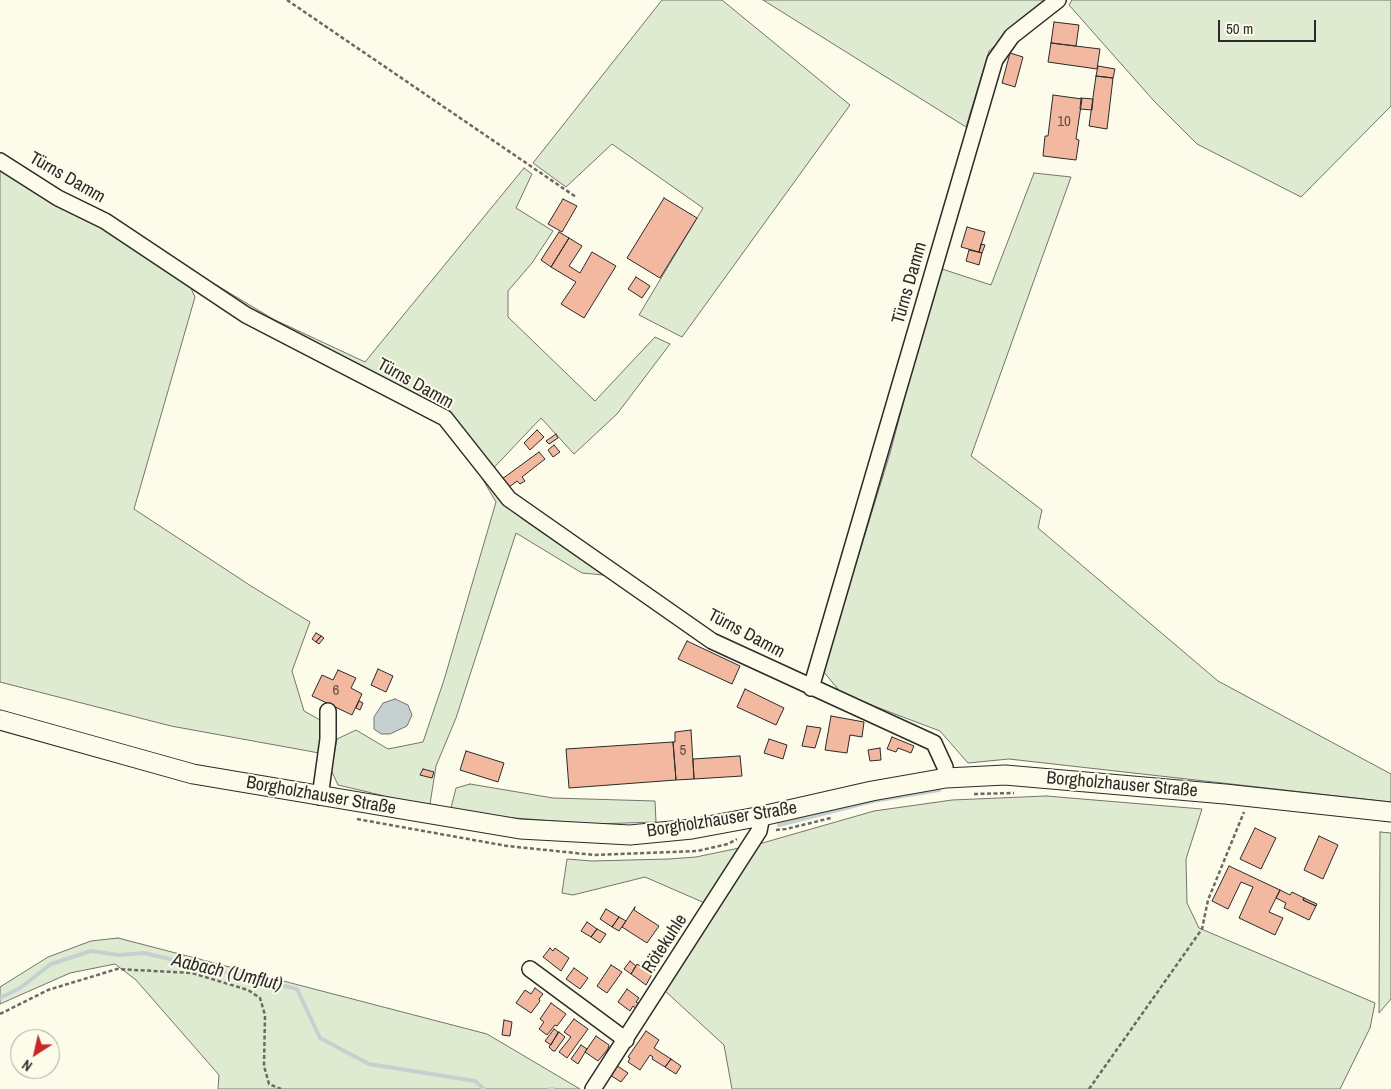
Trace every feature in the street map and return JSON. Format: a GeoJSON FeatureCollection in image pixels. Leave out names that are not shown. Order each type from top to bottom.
{"type":"FeatureCollection","features":[{"type":"Feature","properties":{"kind":"main road","name":"Borgholzhauser Straße"},"geometry":{"type":"LineString","coordinates":[[0,720],[193,774],[520,829],[630,835],[692,828],[761,824],[872,791],[946,778],[1005,775],[1225,794],[1391,812]]}},
{"type":"Feature","properties":{"kind":"street","name":"Türns Damm"},"geometry":{"type":"LineString","coordinates":[[811,688],[995,60],[1012,36],[1058,0]]}},
{"type":"Feature","properties":{"kind":"street","name":"Türns Damm"},"geometry":{"type":"LineString","coordinates":[[0,161],[58,198],[104,221],[246,315],[445,418],[509,499],[712,642],[934,743],[945,767],[946,778]]}},
{"type":"Feature","properties":{"kind":"street"},"geometry":{"type":"LineString","coordinates":[[320,796],[328,739],[328,711]]}},
{"type":"Feature","properties":{"kind":"street","name":"Rötekuhle"},"geometry":{"type":"LineString","coordinates":[[593,1089],[626,1040],[761,824]]}},
{"type":"Feature","properties":{"kind":"street"},"geometry":{"type":"LineString","coordinates":[[530,970],[626,1040]]}},
{"type":"Feature","properties":{"kind":"path"},"geometry":{"type":"LineString","coordinates":[[288,0],[576,197]]}},
{"type":"Feature","properties":{"kind":"path"},"geometry":{"type":"LineString","coordinates":[[968,794],[1016,793]]}},
{"type":"Feature","properties":{"kind":"path"},"geometry":{"type":"LineString","coordinates":[[1089,1089],[1202,929],[1208,900],[1244,808]]}},
{"type":"Feature","properties":{"kind":"path"},"geometry":{"type":"LineString","coordinates":[[761,824],[786,829],[833,817]]}},
{"type":"Feature","properties":{"kind":"path"},"geometry":{"type":"LineString","coordinates":[[351,818],[508,846],[595,855],[697,851],[728,844],[737,839]]}},
{"type":"Feature","properties":{"kind":"path"},"geometry":{"type":"LineString","coordinates":[[0,1014],[48,990],[117,969],[192,973],[248,990],[260,998],[265,1015],[264,1066],[270,1084],[281,1089]]}},
{"type":"Feature","properties":{"kind":"green space"},"geometry":{"type":"Polygon","coordinates":[[[662,0],[722,0],[850,105],[682,337],[639,315],[703,208],[612,144],[566,187],[533,163],[662,0]]]}},
{"type":"Feature","properties":{"kind":"green space"},"geometry":{"type":"Polygon","coordinates":[[[763,0],[1048,0],[989,51],[966,127],[763,0]]]}},
{"type":"Feature","properties":{"kind":"green space"},"geometry":{"type":"Polygon","coordinates":[[[1072,0],[1391,0],[1391,106],[1301,197],[1197,144],[1154,101],[1069,5],[1072,0]]]}},
{"type":"Feature","properties":{"kind":"green space"},"geometry":{"type":"Polygon","coordinates":[[[0,167],[105,230],[190,286],[195,297],[134,509],[251,586],[310,622],[292,671],[304,711],[322,721],[319,753],[171,726],[0,682],[0,167]]]}},
{"type":"Feature","properties":{"kind":"green space"},"geometry":{"type":"Polygon","coordinates":[[[524,168],[532,174],[516,208],[553,231],[532,263],[508,291],[508,317],[595,401],[655,337],[670,344],[617,414],[574,454],[541,418],[486,476],[506,504],[521,518],[603,575],[582,573],[516,533],[456,718],[436,766],[430,804],[406,801],[338,785],[331,770],[337,739],[356,730],[388,749],[423,742],[444,680],[496,502],[472,461],[442,422],[205,296],[213,283],[273,319],[365,362],[524,168]]]}},
{"type":"Feature","properties":{"kind":"green space"},"geometry":{"type":"Polygon","coordinates":[[[1034,173],[1071,177],[971,456],[1042,510],[1038,528],[1218,681],[1391,774],[1391,802],[1009,759],[968,763],[940,731],[842,694],[823,671],[890,453],[939,268],[991,285],[1034,173]]]}},
{"type":"Feature","properties":{"kind":"green space"},"geometry":{"type":"Polygon","coordinates":[[[470,784],[553,798],[655,801],[656,822],[595,824],[461,814],[451,808],[456,788],[470,784]]]}},
{"type":"Feature","properties":{"kind":"green space"},"geometry":{"type":"Polygon","coordinates":[[[1046,796],[1202,809],[1186,859],[1187,903],[1199,928],[1375,1003],[1370,1028],[1340,1089],[732,1089],[724,1045],[664,990],[759,844],[874,811],[952,800],[1046,796]]]}},
{"type":"Feature","properties":{"kind":"green space"},"geometry":{"type":"Polygon","coordinates":[[[1380,832],[1391,833],[1391,999],[1379,1013],[1380,832]]]}},
{"type":"Feature","properties":{"kind":"green space"},"geometry":{"type":"Polygon","coordinates":[[[744,847],[707,904],[645,877],[573,895],[562,893],[567,859],[592,861],[669,859],[696,857],[744,847]]]}},
{"type":"Feature","properties":{"kind":"green space"},"geometry":{"type":"Polygon","coordinates":[[[118,938],[487,1034],[580,1089],[218,1089],[219,1075],[136,980],[115,964],[70,973],[0,1004],[0,987],[48,957],[91,941],[118,938]]]}},
{"type":"Feature","properties":{"kind":"shaded area"},"geometry":{"type":"Polygon","coordinates":[[[395,699],[408,705],[412,715],[407,726],[390,734],[381,734],[374,729],[374,717],[383,703],[395,699]]]}},
{"type":"Feature","properties":{"kind":"building"},"geometry":{"type":"Polygon","coordinates":[[[1054,22],[1079,25],[1076,46],[1051,43],[1054,22]]]}},
{"type":"Feature","properties":{"kind":"building"},"geometry":{"type":"Polygon","coordinates":[[[1051,43],[1100,49],[1097,69],[1048,62],[1051,43]]]}},
{"type":"Feature","properties":{"kind":"building"},"geometry":{"type":"Polygon","coordinates":[[[1010,53],[1023,57],[1015,87],[1002,83],[1010,53]]]}},
{"type":"Feature","properties":{"kind":"building"},"geometry":{"type":"Polygon","coordinates":[[[1098,66],[1115,69],[1113,78],[1096,76],[1098,66]]]}},
{"type":"Feature","properties":{"kind":"building"},"geometry":{"type":"Polygon","coordinates":[[[1096,76],[1113,78],[1107,129],[1089,126],[1096,76]]]}},
{"type":"Feature","properties":{"kind":"building"},"geometry":{"type":"Polygon","coordinates":[[[1053,95],[1082,99],[1076,139],[1079,140],[1076,160],[1043,156],[1045,136],[1048,136],[1053,95]]]}},
{"type":"Feature","properties":{"kind":"building"},"geometry":{"type":"Polygon","coordinates":[[[1081,98],[1093,99],[1092,110],[1080,109],[1081,98]]]}},
{"type":"Feature","properties":{"kind":"building"},"geometry":{"type":"Polygon","coordinates":[[[664,198],[697,218],[660,278],[627,258],[664,198]]]}},
{"type":"Feature","properties":{"kind":"building"},"geometry":{"type":"Polygon","coordinates":[[[563,199],[577,206],[562,232],[548,224],[563,199]]]}},
{"type":"Feature","properties":{"kind":"building"},"geometry":{"type":"Polygon","coordinates":[[[967,227],[985,232],[979,252],[961,247],[967,227]]]}},
{"type":"Feature","properties":{"kind":"building"},"geometry":{"type":"Polygon","coordinates":[[[559,232],[569,238],[551,267],[541,260],[559,232]]]}},
{"type":"Feature","properties":{"kind":"building"},"geometry":{"type":"Polygon","coordinates":[[[569,238],[582,246],[569,266],[580,273],[592,252],[616,266],[584,318],[561,304],[576,282],[551,267],[569,238]]]}},
{"type":"Feature","properties":{"kind":"building"},"geometry":{"type":"Polygon","coordinates":[[[981,244],[985,245],[982,253],[979,252],[981,244]]]}},
{"type":"Feature","properties":{"kind":"building"},"geometry":{"type":"Polygon","coordinates":[[[969,250],[982,253],[979,265],[966,261],[969,250]]]}},
{"type":"Feature","properties":{"kind":"building"},"geometry":{"type":"Polygon","coordinates":[[[636,277],[650,286],[642,298],[628,289],[636,277]]]}},
{"type":"Feature","properties":{"kind":"building"},"geometry":{"type":"Polygon","coordinates":[[[537,430],[544,437],[530,450],[524,443],[537,430]]]}},
{"type":"Feature","properties":{"kind":"building"},"geometry":{"type":"Polygon","coordinates":[[[556,434],[558,438],[549,444],[546,441],[556,434]]]}},
{"type":"Feature","properties":{"kind":"building"},"geometry":{"type":"Polygon","coordinates":[[[554,445],[560,452],[553,457],[548,450],[554,445]]]}},
{"type":"Feature","properties":{"kind":"building"},"geometry":{"type":"Polygon","coordinates":[[[539,452],[545,459],[522,477],[525,481],[520,484],[517,481],[508,488],[502,479],[539,452]]]}},
{"type":"Feature","properties":{"kind":"building"},"geometry":{"type":"Polygon","coordinates":[[[316,633],[321,636],[316,642],[312,639],[316,633]]]}},
{"type":"Feature","properties":{"kind":"building"},"geometry":{"type":"Polygon","coordinates":[[[321,636],[324,638],[319,644],[316,642],[321,636]]]}},
{"type":"Feature","properties":{"kind":"building"},"geometry":{"type":"Polygon","coordinates":[[[687,641],[740,666],[732,684],[678,659],[687,641]]]}},
{"type":"Feature","properties":{"kind":"building"},"geometry":{"type":"Polygon","coordinates":[[[378,669],[393,676],[386,692],[371,685],[378,669]]]}},
{"type":"Feature","properties":{"kind":"building"},"geometry":{"type":"Polygon","coordinates":[[[338,670],[356,678],[351,688],[362,694],[352,715],[312,696],[322,675],[333,680],[338,670]]]}},
{"type":"Feature","properties":{"kind":"building"},"geometry":{"type":"Polygon","coordinates":[[[745,689],[784,708],[776,725],[737,707],[745,689]]]}},
{"type":"Feature","properties":{"kind":"building"},"geometry":{"type":"Polygon","coordinates":[[[359,701],[363,703],[360,710],[356,708],[359,701]]]}},
{"type":"Feature","properties":{"kind":"building"},"geometry":{"type":"Polygon","coordinates":[[[831,716],[864,722],[862,737],[850,735],[847,753],[825,750],[831,716]]]}},
{"type":"Feature","properties":{"kind":"building"},"geometry":{"type":"Polygon","coordinates":[[[807,726],[821,728],[815,748],[802,746],[807,726]]]}},
{"type":"Feature","properties":{"kind":"building"},"geometry":{"type":"Polygon","coordinates":[[[691,730],[694,779],[676,780],[673,742],[675,742],[675,732],[691,730]]]}},
{"type":"Feature","properties":{"kind":"building"},"geometry":{"type":"Polygon","coordinates":[[[892,737],[914,746],[911,753],[898,748],[896,752],[887,749],[892,737]]]}},
{"type":"Feature","properties":{"kind":"building"},"geometry":{"type":"Polygon","coordinates":[[[769,739],[787,745],[783,759],[764,753],[769,739]]]}},
{"type":"Feature","properties":{"kind":"building"},"geometry":{"type":"Polygon","coordinates":[[[673,742],[676,780],[569,788],[566,749],[673,742]]]}},
{"type":"Feature","properties":{"kind":"building"},"geometry":{"type":"Polygon","coordinates":[[[880,748],[881,760],[870,761],[868,750],[880,748]]]}},
{"type":"Feature","properties":{"kind":"building"},"geometry":{"type":"Polygon","coordinates":[[[466,751],[504,763],[498,782],[460,770],[466,751]]]}},
{"type":"Feature","properties":{"kind":"building"},"geometry":{"type":"Polygon","coordinates":[[[740,756],[742,776],[694,779],[693,759],[740,756]]]}},
{"type":"Feature","properties":{"kind":"building"},"geometry":{"type":"Polygon","coordinates":[[[423,769],[434,772],[432,778],[420,775],[423,769]]]}},
{"type":"Feature","properties":{"kind":"building"},"geometry":{"type":"Polygon","coordinates":[[[1255,828],[1276,838],[1261,869],[1240,859],[1255,828]]]}},
{"type":"Feature","properties":{"kind":"building"},"geometry":{"type":"Polygon","coordinates":[[[1319,836],[1338,845],[1323,879],[1304,870],[1319,836]]]}},
{"type":"Feature","properties":{"kind":"building"},"geometry":{"type":"Polygon","coordinates":[[[1229,866],[1280,890],[1269,912],[1283,918],[1275,935],[1239,918],[1253,887],[1241,882],[1228,909],[1212,901],[1229,866]]]}},
{"type":"Feature","properties":{"kind":"building"},"geometry":{"type":"Polygon","coordinates":[[[1280,890],[1290,895],[1292,892],[1316,906],[1309,920],[1284,908],[1286,903],[1276,898],[1280,890]]]}},
{"type":"Feature","properties":{"kind":"building"},"geometry":{"type":"Polygon","coordinates":[[[1304,898],[1317,904],[1316,906],[1303,900],[1304,898]]]}},
{"type":"Feature","properties":{"kind":"building"},"geometry":{"type":"Polygon","coordinates":[[[635,907],[634,910],[659,926],[647,943],[622,927],[635,907]]]}},
{"type":"Feature","properties":{"kind":"building"},"geometry":{"type":"Polygon","coordinates":[[[606,909],[619,917],[612,927],[600,919],[606,909]]]}},
{"type":"Feature","properties":{"kind":"building"},"geometry":{"type":"Polygon","coordinates":[[[619,917],[626,921],[619,931],[612,927],[619,917]]]}},
{"type":"Feature","properties":{"kind":"building"},"geometry":{"type":"Polygon","coordinates":[[[587,922],[597,929],[591,937],[581,931],[587,922]]]}},
{"type":"Feature","properties":{"kind":"building"},"geometry":{"type":"Polygon","coordinates":[[[597,929],[606,934],[600,943],[591,937],[597,929]]]}},
{"type":"Feature","properties":{"kind":"building"},"geometry":{"type":"Polygon","coordinates":[[[550,948],[553,951],[555,948],[569,958],[561,971],[543,957],[550,948]]]}},
{"type":"Feature","properties":{"kind":"building"},"geometry":{"type":"Polygon","coordinates":[[[630,961],[636,966],[631,974],[624,969],[630,961]]]}},
{"type":"Feature","properties":{"kind":"building"},"geometry":{"type":"Polygon","coordinates":[[[647,963],[655,969],[646,985],[631,974],[637,964],[643,968],[647,963]]]}},
{"type":"Feature","properties":{"kind":"building"},"geometry":{"type":"Polygon","coordinates":[[[611,965],[622,972],[607,993],[597,986],[611,965]]]}},
{"type":"Feature","properties":{"kind":"building"},"geometry":{"type":"Polygon","coordinates":[[[574,968],[588,978],[580,989],[566,979],[574,968]]]}},
{"type":"Feature","properties":{"kind":"building"},"geometry":{"type":"Polygon","coordinates":[[[535,988],[543,994],[531,1013],[516,1003],[525,990],[531,994],[535,988]]]}},
{"type":"Feature","properties":{"kind":"building"},"geometry":{"type":"Polygon","coordinates":[[[627,989],[639,998],[636,1002],[640,1004],[637,1009],[633,1006],[630,1011],[618,1002],[627,989]]]}},
{"type":"Feature","properties":{"kind":"building"},"geometry":{"type":"Polygon","coordinates":[[[551,1003],[566,1014],[547,1035],[539,1029],[544,1022],[540,1019],[551,1003]]]}},
{"type":"Feature","properties":{"kind":"building"},"geometry":{"type":"Polygon","coordinates":[[[574,1019],[588,1029],[567,1058],[559,1052],[571,1037],[564,1032],[574,1019]]]}},
{"type":"Feature","properties":{"kind":"building"},"geometry":{"type":"Polygon","coordinates":[[[504,1020],[512,1022],[510,1036],[502,1035],[504,1020]]]}},
{"type":"Feature","properties":{"kind":"building"},"geometry":{"type":"Polygon","coordinates":[[[554,1029],[558,1032],[551,1045],[545,1041],[554,1029]]]}},
{"type":"Feature","properties":{"kind":"building"},"geometry":{"type":"Polygon","coordinates":[[[646,1031],[659,1040],[654,1048],[671,1059],[665,1067],[652,1059],[653,1057],[650,1055],[640,1070],[628,1062],[630,1058],[628,1057],[646,1031]]]}},
{"type":"Feature","properties":{"kind":"building"},"geometry":{"type":"Polygon","coordinates":[[[559,1032],[565,1037],[555,1051],[553,1051],[549,1047],[559,1032]]]}},
{"type":"Feature","properties":{"kind":"building"},"geometry":{"type":"Polygon","coordinates":[[[596,1036],[609,1045],[598,1061],[585,1052],[596,1036]]]}},
{"type":"Feature","properties":{"kind":"building"},"geometry":{"type":"Polygon","coordinates":[[[581,1045],[587,1049],[578,1064],[571,1059],[581,1045]]]}},
{"type":"Feature","properties":{"kind":"building"},"geometry":{"type":"Polygon","coordinates":[[[671,1059],[681,1066],[676,1074],[665,1067],[671,1059]]]}},
{"type":"Feature","properties":{"kind":"building"},"geometry":{"type":"Polygon","coordinates":[[[616,1065],[628,1073],[621,1082],[610,1075],[616,1065]]]}},
{"type":"Feature","properties":{"kind":"waterway"},"geometry":{"type":"LineString","coordinates":[[779,825],[873,801],[939,790]]}},
{"type":"Feature","properties":{"kind":"waterway","name":"Aabach (Umflut)"},"geometry":{"type":"LineString","coordinates":[[0,998],[20,988],[51,964],[91,951],[119,955],[144,953],[297,989],[320,1038],[369,1064],[475,1081],[484,1089]]}}]}
